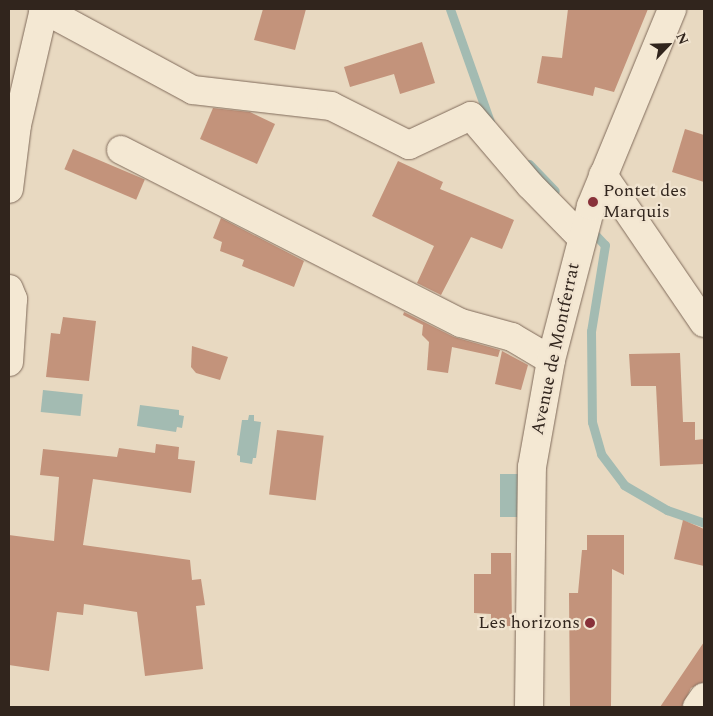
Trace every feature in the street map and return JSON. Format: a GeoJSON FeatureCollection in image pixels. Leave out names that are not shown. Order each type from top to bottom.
{"type":"FeatureCollection","features":[{"type":"Feature","properties":{"kind":"street"},"geometry":{"type":"LineString","coordinates":[[9,189],[17,125],[43,9],[193,90],[331,106],[409,145],[472,116],[530,185],[582,236]]}},
{"type":"Feature","properties":{"kind":"street","name":"Avenue de Montferrat"},"geometry":{"type":"LineString","coordinates":[[528,707],[532,467],[551,360],[591,206],[672,9]]}},
{"type":"Feature","properties":{"kind":"street"},"geometry":{"type":"LineString","coordinates":[[120,150],[461,323],[512,337],[551,360]]}},
{"type":"Feature","properties":{"kind":"street"},"geometry":{"type":"LineString","coordinates":[[603,175],[704,324]]}},
{"type":"Feature","properties":{"kind":"street"},"geometry":{"type":"LineString","coordinates":[[9,289],[13,299],[9,362]]}},
{"type":"Feature","properties":{"kind":"street"},"geometry":{"type":"LineString","coordinates":[[697,707],[704,697]]}},
{"type":"Feature","properties":{"kind":"shaded area"},"geometry":{"type":"Polygon","coordinates":[[[43,390],[83,394],[80,416],[41,412],[43,390]]]}},
{"type":"Feature","properties":{"kind":"shaded area"},"geometry":{"type":"Polygon","coordinates":[[[140,405],[179,410],[179,415],[184,416],[182,428],[177,427],[176,432],[137,426],[140,405]]]}},
{"type":"Feature","properties":{"kind":"shaded area"},"geometry":{"type":"Polygon","coordinates":[[[249,415],[254,415],[254,421],[261,422],[256,458],[253,458],[252,464],[240,462],[240,456],[237,455],[242,420],[248,420],[249,415]]]}},
{"type":"Feature","properties":{"kind":"shaded area"},"geometry":{"type":"Polygon","coordinates":[[[500,474],[520,474],[520,517],[500,517],[500,474]]]}},
{"type":"Feature","properties":{"kind":"building"},"geometry":{"type":"Polygon","coordinates":[[[263,9],[306,9],[295,50],[254,40],[263,9]]]}},
{"type":"Feature","properties":{"kind":"building"},"geometry":{"type":"Polygon","coordinates":[[[568,9],[648,9],[614,92],[595,87],[593,96],[537,83],[542,56],[562,58],[568,9]]]}},
{"type":"Feature","properties":{"kind":"building"},"geometry":{"type":"Polygon","coordinates":[[[422,42],[435,83],[400,94],[394,74],[350,87],[344,67],[422,42]]]}},
{"type":"Feature","properties":{"kind":"building"},"geometry":{"type":"Polygon","coordinates":[[[213,108],[250,112],[275,124],[257,164],[200,139],[213,108]]]}},
{"type":"Feature","properties":{"kind":"building"},"geometry":{"type":"Polygon","coordinates":[[[685,129],[704,135],[704,182],[672,172],[685,129]]]}},
{"type":"Feature","properties":{"kind":"building"},"geometry":{"type":"Polygon","coordinates":[[[73,149],[145,179],[136,200],[64,169],[73,149]]]}},
{"type":"Feature","properties":{"kind":"building"},"geometry":{"type":"Polygon","coordinates":[[[398,161],[443,182],[440,189],[514,220],[502,249],[471,237],[441,295],[417,283],[434,246],[372,216],[398,161]]]}},
{"type":"Feature","properties":{"kind":"building"},"geometry":{"type":"Polygon","coordinates":[[[221,218],[304,261],[294,287],[242,266],[244,260],[220,251],[222,242],[213,238],[221,218]]]}},
{"type":"Feature","properties":{"kind":"building"},"geometry":{"type":"Polygon","coordinates":[[[404,312],[454,337],[500,350],[498,357],[452,347],[448,373],[427,370],[429,342],[422,335],[423,325],[403,315],[404,312]]]}},
{"type":"Feature","properties":{"kind":"building"},"geometry":{"type":"Polygon","coordinates":[[[63,317],[96,321],[89,381],[46,377],[51,333],[60,334],[63,317]]]}},
{"type":"Feature","properties":{"kind":"building"},"geometry":{"type":"Polygon","coordinates":[[[192,346],[228,357],[220,380],[196,373],[191,367],[192,346]]]}},
{"type":"Feature","properties":{"kind":"building"},"geometry":{"type":"Polygon","coordinates":[[[502,351],[528,365],[521,390],[495,384],[502,351]]]}},
{"type":"Feature","properties":{"kind":"building"},"geometry":{"type":"Polygon","coordinates":[[[680,353],[683,422],[695,422],[695,440],[704,439],[704,464],[660,466],[656,386],[631,386],[629,354],[680,353]]]}},
{"type":"Feature","properties":{"kind":"building"},"geometry":{"type":"Polygon","coordinates":[[[277,430],[324,436],[316,500],[269,495],[277,430]]]}},
{"type":"Feature","properties":{"kind":"building"},"geometry":{"type":"Polygon","coordinates":[[[156,444],[179,447],[178,459],[195,461],[191,493],[93,479],[83,545],[190,560],[192,580],[201,579],[205,605],[196,606],[203,669],[145,676],[137,612],[84,604],[83,615],[57,612],[49,671],[9,665],[9,535],[54,541],[59,477],[40,475],[43,449],[117,457],[119,448],[155,453],[156,444]]]}},
{"type":"Feature","properties":{"kind":"building"},"geometry":{"type":"Polygon","coordinates":[[[683,520],[704,529],[704,566],[674,559],[683,520]]]}},
{"type":"Feature","properties":{"kind":"building","name":"Les horizons"},"geometry":{"type":"Polygon","coordinates":[[[587,535],[624,535],[624,575],[612,569],[611,707],[570,707],[569,593],[578,593],[582,550],[587,550],[587,535]]]}},
{"type":"Feature","properties":{"kind":"building"},"geometry":{"type":"Polygon","coordinates":[[[491,553],[511,553],[512,626],[491,627],[491,614],[474,613],[474,574],[491,574],[491,553]]]}},
{"type":"Feature","properties":{"kind":"building"},"geometry":{"type":"Polygon","coordinates":[[[704,642],[704,682],[691,688],[682,707],[660,707],[704,642]]]}},
{"type":"Feature","properties":{"kind":"waterway"},"geometry":{"type":"LineString","coordinates":[[450,9],[490,122]]}},
{"type":"Feature","properties":{"kind":"waterway"},"geometry":{"type":"LineString","coordinates":[[529,164],[555,191]]}},
{"type":"Feature","properties":{"kind":"waterway"},"geometry":{"type":"LineString","coordinates":[[589,228],[605,245],[591,331],[592,422],[601,454],[624,485],[667,510],[704,523]]}},
{"type":"Feature","properties":{"kind":"place","name":"Pontet des Marquis"},"geometry":{"type":"Point","coordinates":[593,202]}},
{"type":"Feature","properties":{"kind":"place","name":"Les horizons"},"geometry":{"type":"Point","coordinates":[590,623]}}]}
